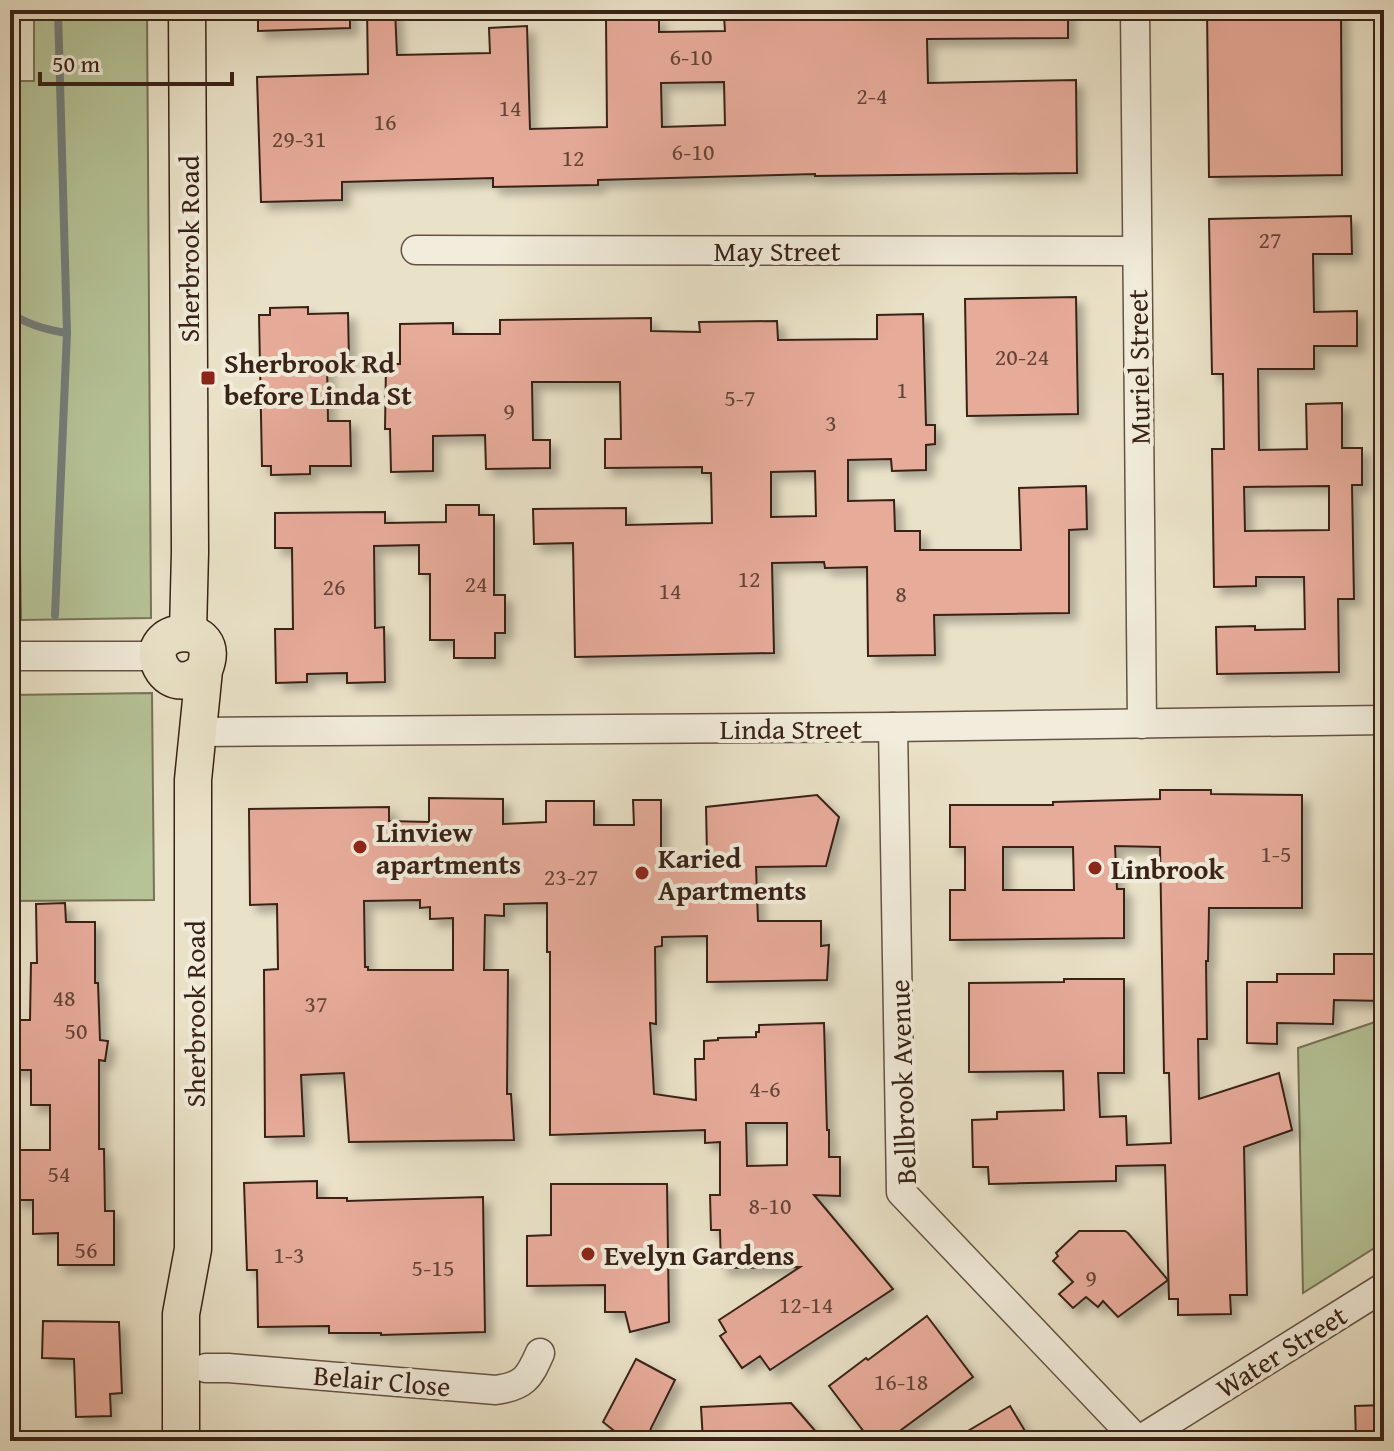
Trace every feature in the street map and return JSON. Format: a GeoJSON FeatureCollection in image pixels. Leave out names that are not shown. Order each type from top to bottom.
{"type":"FeatureCollection","features":[{"type":"Feature","properties":{"kind":"main road","name":"Sherbrook Road"},"geometry":{"type":"LineString","coordinates":[[181,1441],[181,1314],[193,1249],[193,780],[198,732],[179,668],[160,648],[168,637],[188,632],[187,10]]}},
{"type":"Feature","properties":{"kind":"main road","name":"Sherbrook Road"},"geometry":{"type":"LineString","coordinates":[[179,668],[193,780]]}},
{"type":"Feature","properties":{"kind":"main road","name":"Sherbrook Road"},"geometry":{"type":"LineString","coordinates":[[193,1249],[206,1315],[206,1441]]}},
{"type":"Feature","properties":{"kind":"street","name":"Muriel Street"},"geometry":{"type":"LineString","coordinates":[[1135,10],[1142,724]]}},
{"type":"Feature","properties":{"kind":"street","name":"May Street"},"geometry":{"type":"LineString","coordinates":[[416,250],[1137,251]]}},
{"type":"Feature","properties":{"kind":"street"},"geometry":{"type":"LineString","coordinates":[[10,656],[179,668]]}},
{"type":"Feature","properties":{"kind":"street","name":"Linda Street"},"geometry":{"type":"LineString","coordinates":[[198,732],[1384,720]]}},
{"type":"Feature","properties":{"kind":"street","name":"Bellbrook Avenue"},"geometry":{"type":"LineString","coordinates":[[893,727],[901,1192],[1138,1441]]}},
{"type":"Feature","properties":{"kind":"street","name":"Water Street"},"geometry":{"type":"LineString","coordinates":[[1138,1441],[1384,1287]]}},
{"type":"Feature","properties":{"kind":"street","name":"Belair Close"},"geometry":{"type":"LineString","coordinates":[[206,1368],[496,1390],[512,1387],[530,1376],[540,1353]]}},
{"type":"Feature","properties":{"kind":"green space"},"geometry":{"type":"Polygon","coordinates":[[[34,10],[147,10],[151,618],[21,620],[17,351],[10,350],[10,81],[34,81],[34,10]]]}},
{"type":"Feature","properties":{"kind":"green space"},"geometry":{"type":"Polygon","coordinates":[[[152,693],[154,900],[10,901],[10,695],[152,693]]]}},
{"type":"Feature","properties":{"kind":"green space"},"geometry":{"type":"Polygon","coordinates":[[[1384,1019],[1384,1242],[1303,1293],[1298,1048],[1384,1019]]]}},
{"type":"Feature","properties":{"kind":"building"},"geometry":{"type":"Polygon","coordinates":[[[258,10],[350,10],[350,28],[258,31],[258,10]]]}},
{"type":"Feature","properties":{"kind":"building"},"geometry":{"type":"Polygon","coordinates":[[[367,10],[395,10],[397,55],[490,53],[489,28],[527,26],[530,129],[607,127],[606,18],[659,17],[659,32],[725,31],[724,16],[1068,10],[1068,38],[927,39],[928,83],[1076,80],[1077,173],[815,174],[598,180],[598,185],[493,187],[493,178],[342,182],[342,200],[261,202],[257,77],[368,74],[367,10]],[[724,82],[661,83],[662,127],[725,125],[724,82]]]}},
{"type":"Feature","properties":{"kind":"building"},"geometry":{"type":"Polygon","coordinates":[[[1207,10],[1341,10],[1342,175],[1209,177],[1207,10]]]}},
{"type":"Feature","properties":{"kind":"building"},"geometry":{"type":"Polygon","coordinates":[[[1351,216],[1352,254],[1313,254],[1314,312],[1357,311],[1357,346],[1314,346],[1314,369],[1258,369],[1259,450],[1307,449],[1306,404],[1342,403],[1342,448],[1362,448],[1362,485],[1352,485],[1354,599],[1338,599],[1339,672],[1217,674],[1216,627],[1305,629],[1304,577],[1256,577],[1256,586],[1214,587],[1212,449],[1224,449],[1223,374],[1212,374],[1209,219],[1351,216]],[[1329,486],[1244,487],[1245,531],[1329,530],[1329,486]]]}},
{"type":"Feature","properties":{"kind":"building"},"geometry":{"type":"Polygon","coordinates":[[[1076,297],[1078,414],[967,416],[965,299],[1076,297]]]}},
{"type":"Feature","properties":{"kind":"building"},"geometry":{"type":"Polygon","coordinates":[[[308,307],[308,314],[348,313],[349,360],[327,360],[328,421],[350,421],[351,466],[310,466],[310,474],[271,475],[271,466],[262,466],[259,315],[270,315],[270,308],[308,307]]]}},
{"type":"Feature","properties":{"kind":"building"},"geometry":{"type":"Polygon","coordinates":[[[923,314],[926,425],[935,425],[935,444],[926,445],[926,470],[892,471],[891,459],[848,460],[848,501],[894,500],[895,531],[920,531],[920,550],[1021,550],[1019,488],[1086,486],[1087,529],[1069,530],[1069,613],[934,615],[935,655],[868,656],[867,567],[825,568],[824,562],[772,563],[774,653],[575,657],[573,543],[534,544],[533,509],[626,508],[626,525],[712,523],[711,473],[702,473],[702,467],[605,468],[605,439],[621,439],[620,382],[532,382],[533,440],[550,440],[550,468],[486,469],[485,435],[433,436],[433,471],[391,472],[390,429],[385,429],[386,364],[400,364],[400,324],[453,323],[453,334],[500,334],[500,320],[651,318],[651,331],[700,332],[699,322],[777,321],[778,340],[877,339],[877,315],[923,314]],[[815,471],[771,472],[771,517],[816,516],[815,471]]]}},
{"type":"Feature","properties":{"kind":"building"},"geometry":{"type":"Polygon","coordinates":[[[446,505],[479,505],[479,515],[494,515],[494,595],[505,595],[505,633],[495,633],[495,658],[454,658],[454,640],[430,640],[430,574],[419,574],[419,545],[374,546],[375,628],[384,627],[385,682],[347,683],[347,673],[307,674],[307,682],[276,683],[275,629],[293,629],[292,548],[275,548],[275,513],[385,512],[385,523],[446,522],[446,505]]]}},
{"type":"Feature","properties":{"kind":"building"},"geometry":{"type":"Polygon","coordinates":[[[1160,790],[1302,795],[1302,908],[1209,908],[1207,1039],[1198,1039],[1199,1099],[1279,1073],[1292,1130],[1244,1147],[1247,1295],[1230,1295],[1231,1314],[1178,1315],[1178,1299],[1169,1299],[1165,1165],[1116,1166],[1116,1181],[989,1184],[988,1167],[973,1167],[972,1120],[997,1119],[997,1112],[1064,1110],[1063,1071],[969,1072],[969,983],[1124,979],[1124,1073],[1098,1073],[1100,1117],[1126,1116],[1127,1145],[1171,1143],[1169,1073],[1164,1073],[1160,847],[1115,846],[1117,889],[1124,889],[1124,938],[950,940],[950,890],[965,890],[965,847],[950,847],[950,805],[1053,805],[1053,802],[1160,799],[1160,790]],[[1003,847],[1003,890],[1074,890],[1073,847],[1003,847]]]}},
{"type":"Feature","properties":{"kind":"building"},"geometry":{"type":"Polygon","coordinates":[[[817,795],[839,817],[826,866],[756,867],[758,921],[821,921],[821,946],[829,945],[827,980],[707,982],[707,936],[662,937],[662,946],[655,947],[656,1024],[650,1023],[654,1094],[696,1100],[695,1059],[704,1059],[704,1041],[756,1037],[759,1025],[824,1023],[829,1157],[840,1157],[840,1196],[814,1195],[893,1289],[770,1370],[760,1356],[742,1368],[720,1336],[726,1332],[719,1320],[800,1267],[721,1268],[720,1230],[711,1230],[710,1195],[720,1195],[720,1142],[705,1143],[705,1130],[550,1135],[547,903],[504,904],[504,916],[485,915],[484,970],[508,970],[507,1094],[511,1094],[514,1140],[349,1142],[344,1073],[301,1075],[304,1136],[265,1137],[264,970],[278,969],[277,904],[250,905],[249,809],[389,807],[389,821],[429,822],[429,798],[503,799],[503,824],[546,822],[546,801],[594,801],[594,825],[634,825],[633,800],[661,800],[661,855],[707,854],[706,807],[817,795]],[[420,900],[364,901],[365,967],[368,970],[453,970],[453,918],[430,919],[430,907],[420,908],[420,900]],[[746,1123],[747,1166],[787,1165],[787,1123],[746,1123]]]}},
{"type":"Feature","properties":{"kind":"building"},"geometry":{"type":"Polygon","coordinates":[[[65,903],[66,922],[95,922],[95,983],[98,983],[100,1040],[108,1041],[105,1061],[99,1060],[99,1149],[104,1149],[105,1211],[114,1211],[114,1265],[58,1265],[58,1233],[33,1234],[33,1200],[15,1200],[15,1150],[50,1150],[50,1105],[31,1105],[31,1070],[10,1070],[10,1020],[30,1020],[31,963],[37,963],[36,904],[65,903]]]}},
{"type":"Feature","properties":{"kind":"building"},"geometry":{"type":"Polygon","coordinates":[[[1334,954],[1384,954],[1384,1001],[1334,1000],[1333,1024],[1277,1023],[1277,1044],[1247,1043],[1247,982],[1277,982],[1277,974],[1334,974],[1334,954]]]}},
{"type":"Feature","properties":{"kind":"building"},"geometry":{"type":"Polygon","coordinates":[[[317,1181],[317,1198],[347,1198],[347,1201],[483,1197],[485,1332],[381,1335],[329,1333],[329,1326],[258,1327],[257,1270],[247,1270],[244,1183],[317,1181]]]}},
{"type":"Feature","properties":{"kind":"building","name":"Evelyn Gardens"},"geometry":{"type":"Polygon","coordinates":[[[551,1184],[667,1184],[669,1322],[630,1332],[625,1312],[605,1312],[605,1285],[527,1286],[527,1236],[551,1235],[551,1184]]]}},
{"type":"Feature","properties":{"kind":"building"},"geometry":{"type":"Polygon","coordinates":[[[1079,1231],[1125,1231],[1168,1280],[1118,1317],[1103,1301],[1098,1307],[1086,1297],[1073,1308],[1059,1294],[1073,1282],[1053,1261],[1058,1256],[1056,1253],[1079,1231]]]}},
{"type":"Feature","properties":{"kind":"building"},"geometry":{"type":"Polygon","coordinates":[[[927,1316],[973,1377],[886,1441],[871,1441],[829,1386],[927,1316]]]}},
{"type":"Feature","properties":{"kind":"building"},"geometry":{"type":"Polygon","coordinates":[[[43,1321],[119,1322],[122,1393],[110,1394],[111,1416],[76,1417],[74,1359],[42,1358],[43,1321]]]}},
{"type":"Feature","properties":{"kind":"building"},"geometry":{"type":"Polygon","coordinates":[[[636,1359],[675,1380],[647,1441],[627,1441],[603,1422],[636,1359]]]}},
{"type":"Feature","properties":{"kind":"building"},"geometry":{"type":"Polygon","coordinates":[[[791,1403],[824,1441],[703,1441],[701,1407],[791,1403]]]}},
{"type":"Feature","properties":{"kind":"building"},"geometry":{"type":"Polygon","coordinates":[[[1384,1405],[1384,1441],[1356,1441],[1355,1406],[1384,1405]]]}},
{"type":"Feature","properties":{"kind":"building"},"geometry":{"type":"Polygon","coordinates":[[[1010,1406],[1031,1441],[951,1441],[1010,1406]]]}},
{"type":"Feature","properties":{"kind":"waterway"},"geometry":{"type":"LineString","coordinates":[[55,615],[67,333],[58,10]]}},
{"type":"Feature","properties":{"kind":"waterway"},"geometry":{"type":"LineString","coordinates":[[10,313],[37,326],[67,333]]}},
{"type":"Feature","properties":{"kind":"place","name":"Sherbrook Rd before Linda St"},"geometry":{"type":"Point","coordinates":[208,378]}},
{"type":"Feature","properties":{"kind":"place","name":"Linview apartments"},"geometry":{"type":"Point","coordinates":[360,847]}},
{"type":"Feature","properties":{"kind":"place","name":"Linbrook"},"geometry":{"type":"Point","coordinates":[1095,868]}},
{"type":"Feature","properties":{"kind":"place","name":"Karied Apartments"},"geometry":{"type":"Point","coordinates":[642,873]}},
{"type":"Feature","properties":{"kind":"place","name":"Evelyn Gardens"},"geometry":{"type":"Point","coordinates":[588,1254]}}]}
